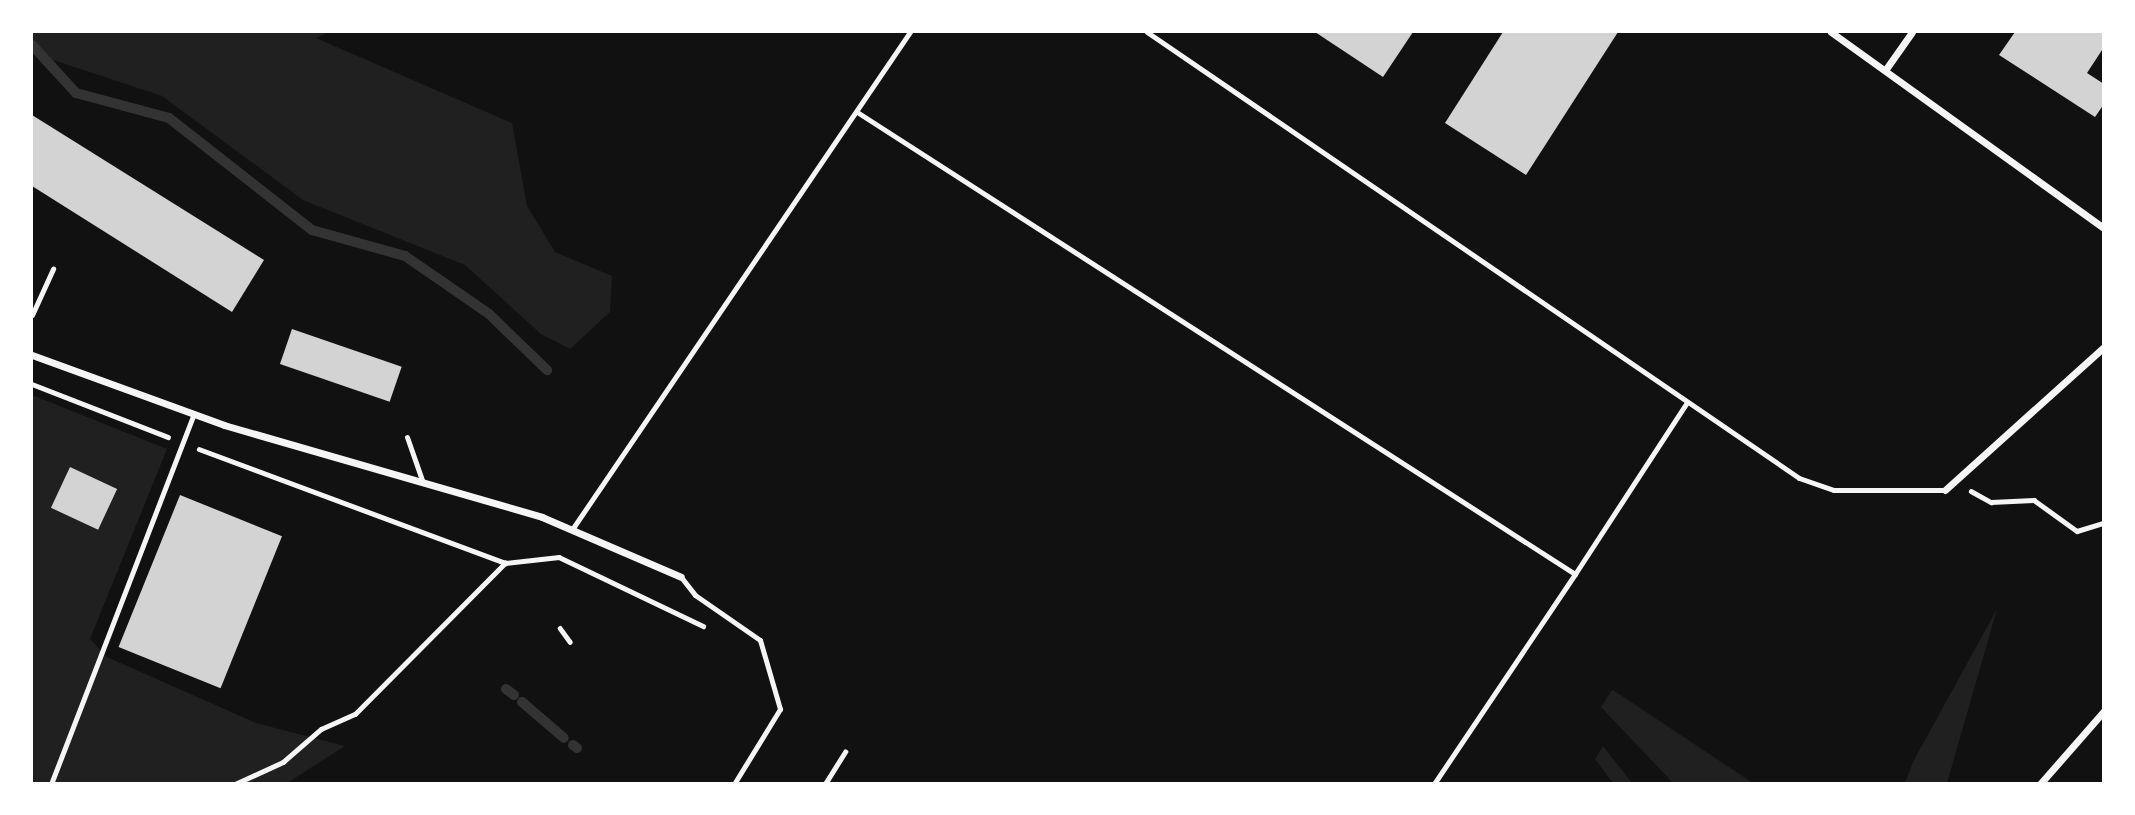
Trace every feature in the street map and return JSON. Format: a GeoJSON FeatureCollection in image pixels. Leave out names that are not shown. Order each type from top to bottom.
{"type":"FeatureCollection","features":[{"type":"Feature","properties":{"kind":"street"},"geometry":{"type":"LineString","coordinates":[[1831,32],[2104,228]]}},
{"type":"Feature","properties":{"kind":"street"},"geometry":{"type":"LineString","coordinates":[[1886,69],[1912,32]]}},
{"type":"Feature","properties":{"kind":"street"},"geometry":{"type":"LineString","coordinates":[[1945,490],[1959,482],[2104,346]]}},
{"type":"Feature","properties":{"kind":"street"},"geometry":{"type":"LineString","coordinates":[[32,355],[194,414],[422,480],[573,528],[681,577]]}},
{"type":"Feature","properties":{"kind":"street"},"geometry":{"type":"LineString","coordinates":[[2040,783],[2104,711]]}},
{"type":"Feature","properties":{"kind":"lane"},"geometry":{"type":"LineString","coordinates":[[573,528],[909,32]]}},
{"type":"Feature","properties":{"kind":"lane"},"geometry":{"type":"LineString","coordinates":[[1147,32],[1687,402],[1810,482],[1834,490],[1945,490]]}},
{"type":"Feature","properties":{"kind":"lane"},"geometry":{"type":"LineString","coordinates":[[857,112],[1575,574]]}},
{"type":"Feature","properties":{"kind":"lane"},"geometry":{"type":"LineString","coordinates":[[32,314],[53,269]]}},
{"type":"Feature","properties":{"kind":"lane"},"geometry":{"type":"LineString","coordinates":[[1434,783],[1687,402]]}},
{"type":"Feature","properties":{"kind":"lane"},"geometry":{"type":"LineString","coordinates":[[51,783],[194,414]]}},
{"type":"Feature","properties":{"kind":"lane"},"geometry":{"type":"LineString","coordinates":[[407,437],[422,480]]}},
{"type":"Feature","properties":{"kind":"lane"},"geometry":{"type":"LineString","coordinates":[[681,577],[695,595],[760,640],[780,709],[734,783]]}},
{"type":"Feature","properties":{"kind":"path"},"geometry":{"type":"LineString","coordinates":[[32,384],[505,563],[559,557],[709,629]]}},
{"type":"Feature","properties":{"kind":"path"},"geometry":{"type":"LineString","coordinates":[[1959,482],[1991,502],[2034,500],[2077,531],[2104,523]]}},
{"type":"Feature","properties":{"kind":"path"},"geometry":{"type":"LineString","coordinates":[[235,783],[284,762],[321,729],[355,714],[505,563]]}},
{"type":"Feature","properties":{"kind":"path"},"geometry":{"type":"LineString","coordinates":[[560,628],[570,642]]}},
{"type":"Feature","properties":{"kind":"path"},"geometry":{"type":"LineString","coordinates":[[825,783],[845,752]]}},
{"type":"Feature","properties":{"kind":"shaded area"},"geometry":{"type":"Polygon","coordinates":[[[32,32],[330,32],[316,38],[512,123],[527,206],[555,252],[612,276],[610,312],[570,349],[541,334],[465,265],[303,200],[162,96],[32,53],[32,32]]]}},
{"type":"Feature","properties":{"kind":"shaded area"},"geometry":{"type":"Polygon","coordinates":[[[32,395],[167,449],[90,639],[107,657],[256,723],[345,746],[287,783],[32,783],[32,395]]]}},
{"type":"Feature","properties":{"kind":"shaded area"},"geometry":{"type":"Polygon","coordinates":[[[1997,609],[1947,783],[1905,783],[1914,760],[1997,609]]]}},
{"type":"Feature","properties":{"kind":"shaded area"},"geometry":{"type":"Polygon","coordinates":[[[1612,690],[1753,783],[1673,783],[1601,707],[1612,690]]]}},
{"type":"Feature","properties":{"kind":"shaded area"},"geometry":{"type":"Polygon","coordinates":[[[1603,746],[1632,783],[1613,783],[1595,759],[1603,746]]]}},
{"type":"Feature","properties":{"kind":"building"},"geometry":{"type":"Polygon","coordinates":[[[1315,32],[1413,32],[1383,77],[1315,32]]]}},
{"type":"Feature","properties":{"kind":"building"},"geometry":{"type":"Polygon","coordinates":[[[1503,32],[1618,32],[1526,175],[1445,123],[1503,32]]]}},
{"type":"Feature","properties":{"kind":"building"},"geometry":{"type":"Polygon","coordinates":[[[2015,32],[2104,32],[2104,47],[2087,73],[2104,84],[2104,104],[2095,117],[1999,55],[2015,32]]]}},
{"type":"Feature","properties":{"kind":"building"},"geometry":{"type":"Polygon","coordinates":[[[32,115],[264,260],[232,312],[32,186],[32,115]]]}},
{"type":"Feature","properties":{"kind":"building"},"geometry":{"type":"Polygon","coordinates":[[[292,329],[402,367],[390,402],[280,364],[292,329]]]}},
{"type":"Feature","properties":{"kind":"building"},"geometry":{"type":"Polygon","coordinates":[[[70,467],[117,489],[98,530],[51,508],[70,467]]]}},
{"type":"Feature","properties":{"kind":"building"},"geometry":{"type":"Polygon","coordinates":[[[180,495],[282,536],[221,688],[119,647],[180,495]]]}},
{"type":"Feature","properties":{"kind":"waterway"},"geometry":{"type":"LineString","coordinates":[[32,45],[76,93],[169,118],[312,230],[405,256],[489,314],[547,370]]}},
{"type":"Feature","properties":{"kind":"waterway"},"geometry":{"type":"LineString","coordinates":[[506,689],[514,695]]}},
{"type":"Feature","properties":{"kind":"waterway"},"geometry":{"type":"LineString","coordinates":[[522,702],[564,738]]}},
{"type":"Feature","properties":{"kind":"waterway"},"geometry":{"type":"LineString","coordinates":[[573,745],[577,748]]}}]}
